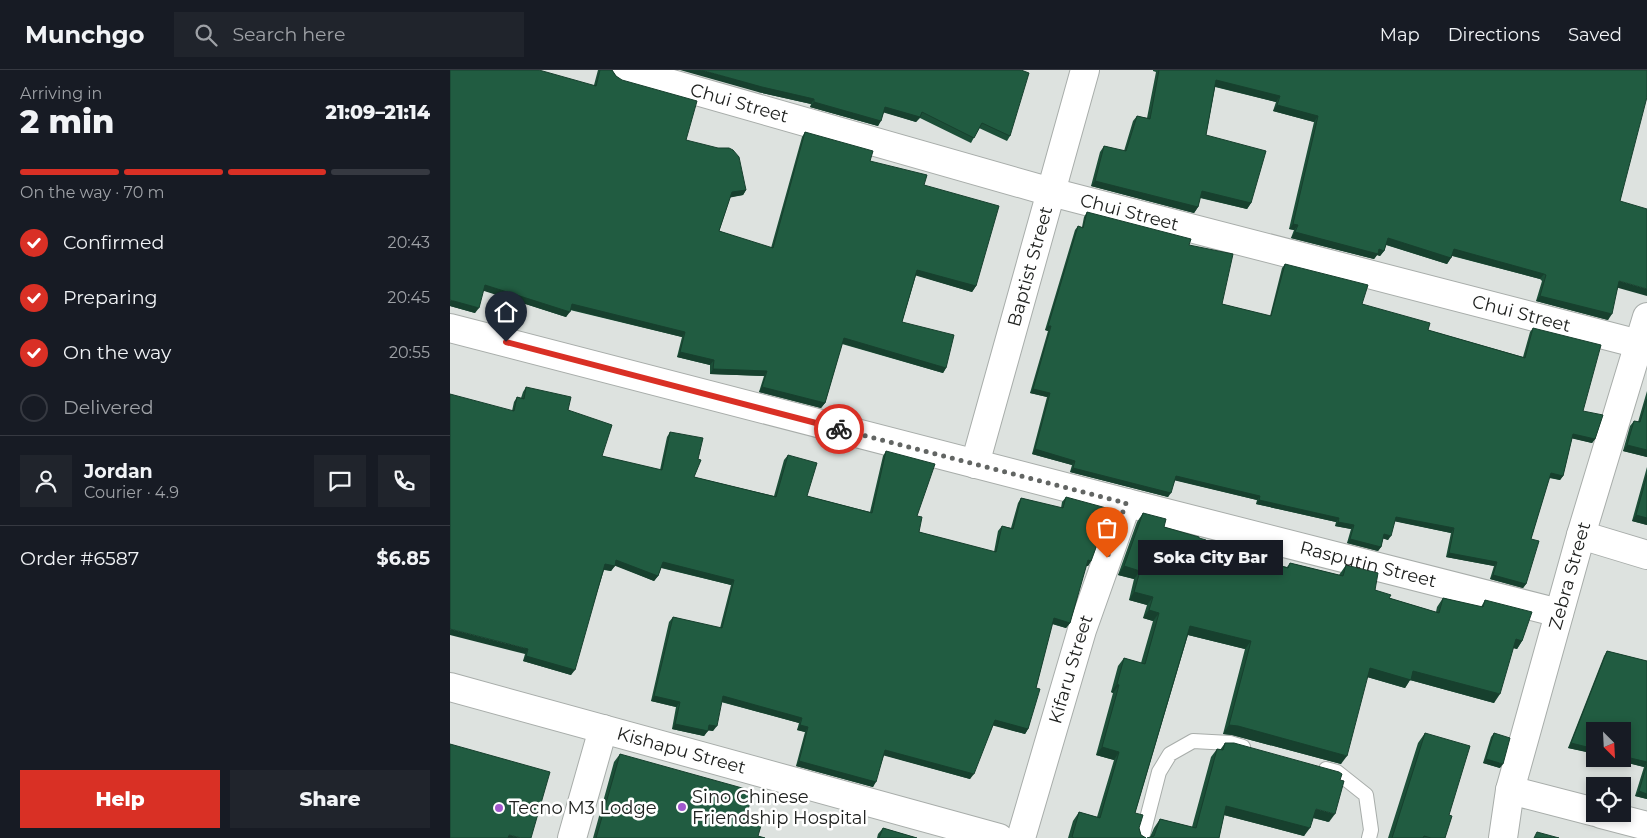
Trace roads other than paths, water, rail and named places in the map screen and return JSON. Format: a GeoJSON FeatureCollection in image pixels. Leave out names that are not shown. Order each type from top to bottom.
{"type":"FeatureCollection","features":[{"type":"Feature","properties":{"kind":"street","name":"Chui Street"},"geometry":{"type":"LineString","coordinates":[[623,70],[1051,192],[1639,344]]}},
{"type":"Feature","properties":{"kind":"street","name":"Baptist Street"},"geometry":{"type":"LineString","coordinates":[[975,464],[1085,70]]}},
{"type":"Feature","properties":{"kind":"street","name":"Zebra Street"},"geometry":{"type":"LineString","coordinates":[[1504,838],[1510,790],[1581,535],[1647,317]]}},
{"type":"Feature","properties":{"kind":"street","name":"Rasputin Street"},"geometry":{"type":"LineString","coordinates":[[450,328],[1559,613]]}},
{"type":"Feature","properties":{"kind":"street","name":"Kifaru Street"},"geometry":{"type":"LineString","coordinates":[[1022,838],[1082,630],[1126,503]]}},
{"type":"Feature","properties":{"kind":"street"},"geometry":{"type":"LineString","coordinates":[[1581,535],[1647,554]]}},
{"type":"Feature","properties":{"kind":"street","name":"Kishapu Street"},"geometry":{"type":"LineString","coordinates":[[450,687],[999,838]]}},
{"type":"Feature","properties":{"kind":"street"},"geometry":{"type":"LineString","coordinates":[[572,838],[603,729]]}},
{"type":"Feature","properties":{"kind":"street"},"geometry":{"type":"LineString","coordinates":[[1510,790],[1586,810]]}},
{"type":"Feature","properties":{"kind":"street"},"geometry":{"type":"LineString","coordinates":[[1631,822],[1647,826]]}},
{"type":"Feature","properties":{"kind":"lane"},"geometry":{"type":"LineString","coordinates":[[1142,838],[1159,772],[1170,754],[1193,742],[1230,743],[1259,751]]}},
{"type":"Feature","properties":{"kind":"lane"},"geometry":{"type":"LineString","coordinates":[[1317,767],[1336,772],[1366,796],[1371,830],[1369,838]]}},
{"type":"Feature","properties":{"kind":"place","name":"Soka City Bar"},"geometry":{"type":"Point","coordinates":[1107,558]}},
{"type":"Feature","properties":{"kind":"place","name":"Sino Chinese Friendship Hospital"},"geometry":{"type":"Point","coordinates":[682,807]}},
{"type":"Feature","properties":{"kind":"place","name":"Tecno M3 Lodge"},"geometry":{"type":"Point","coordinates":[499,808]}}]}
